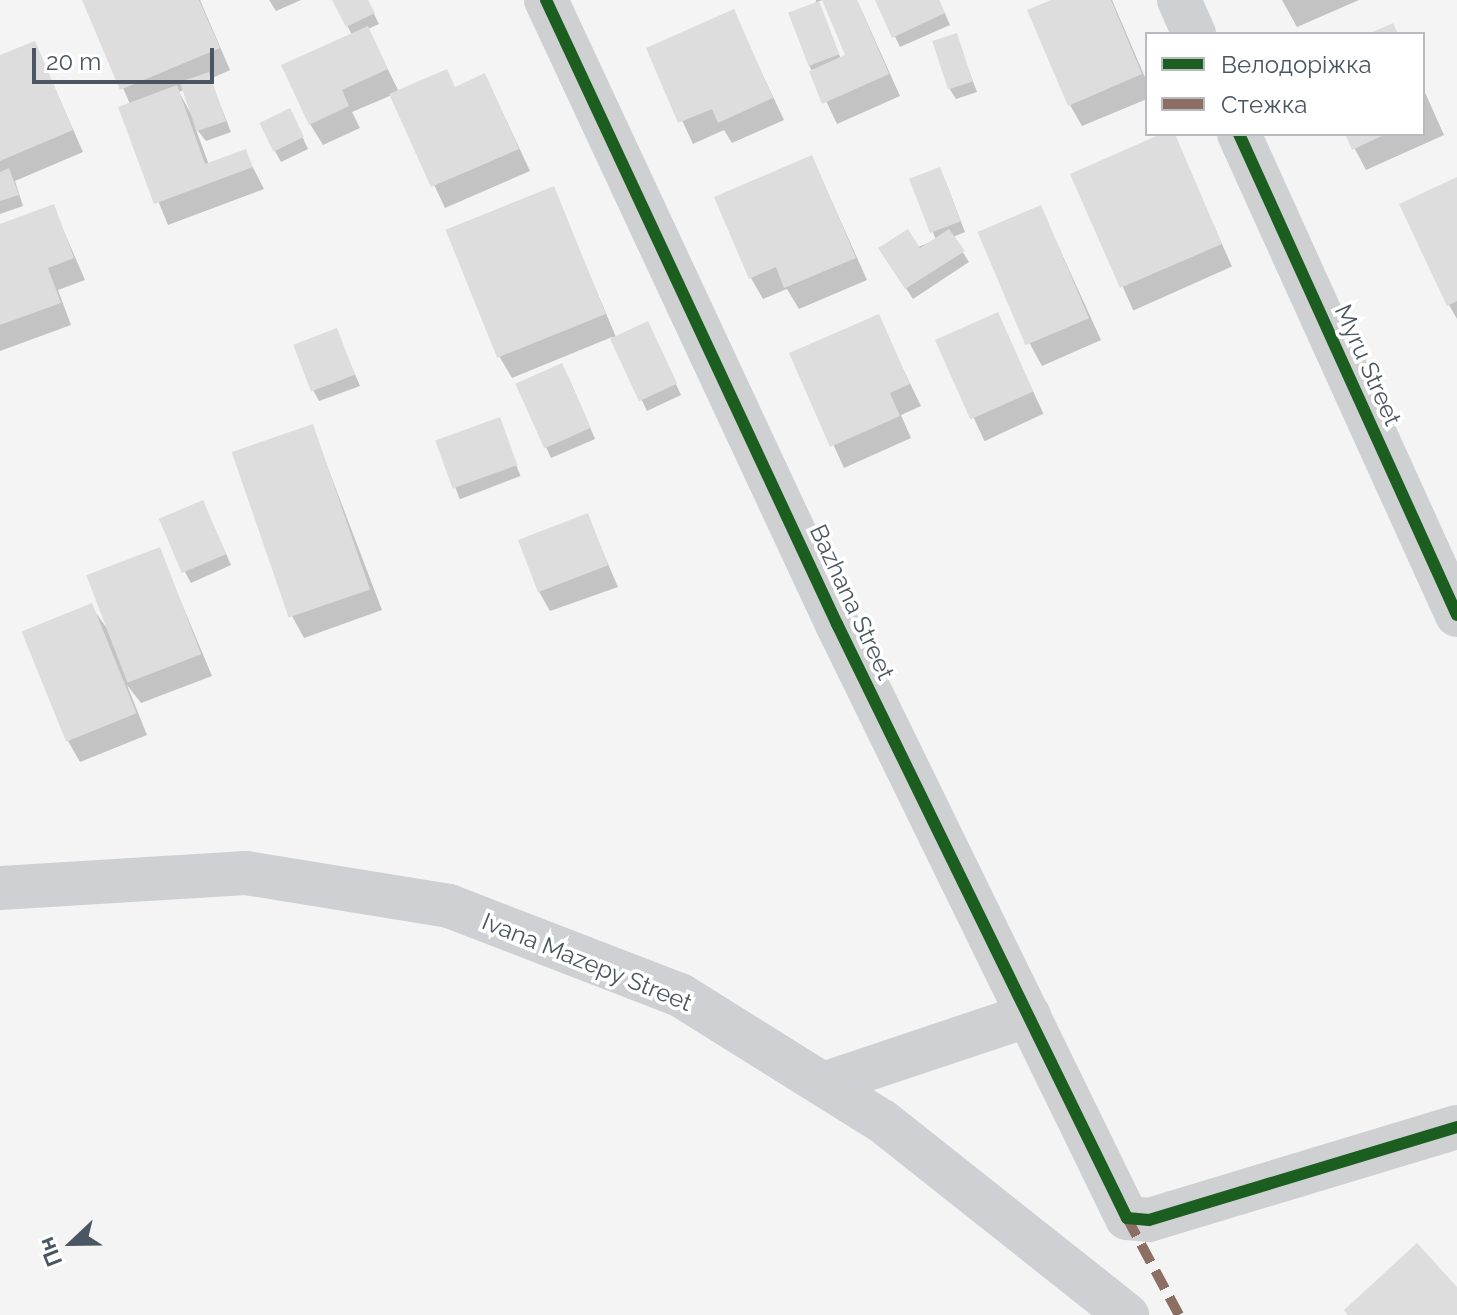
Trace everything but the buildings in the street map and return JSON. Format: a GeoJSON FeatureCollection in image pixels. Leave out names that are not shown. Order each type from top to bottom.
{"type":"FeatureCollection","features":[{"type":"Feature","properties":{"kind":"main road","name":"Ivana Mazepy Street"},"geometry":{"type":"LineString","coordinates":[[0,888],[246,873],[449,906],[680,995],[882,1121],[1127,1315]]}},
{"type":"Feature","properties":{"kind":"street","name":"Bazhana Street"},"geometry":{"type":"LineString","coordinates":[[546,0],[1127,1218],[1149,1220],[1457,1127]]}},
{"type":"Feature","properties":{"kind":"street"},"geometry":{"type":"LineString","coordinates":[[1179,0],[1193,32]]}},
{"type":"Feature","properties":{"kind":"street","name":"Myru Street"},"geometry":{"type":"LineString","coordinates":[[1240,136],[1457,615]]}},
{"type":"Feature","properties":{"kind":"street"},"geometry":{"type":"LineString","coordinates":[[823,1084],[1029,1015]]}},
{"type":"Feature","properties":{"kind":"marked path"},"geometry":{"type":"LineString","coordinates":[[1127,1218],[1179,1315]]}},
{"type":"Feature","properties":{"kind":"cycle path"},"geometry":{"type":"LineString","coordinates":[[546,0],[837,624],[1127,1218],[1149,1220],[1457,1127]]}},
{"type":"Feature","properties":{"kind":"cycle path"},"geometry":{"type":"LineString","coordinates":[[1240,136],[1457,615]]}}]}
